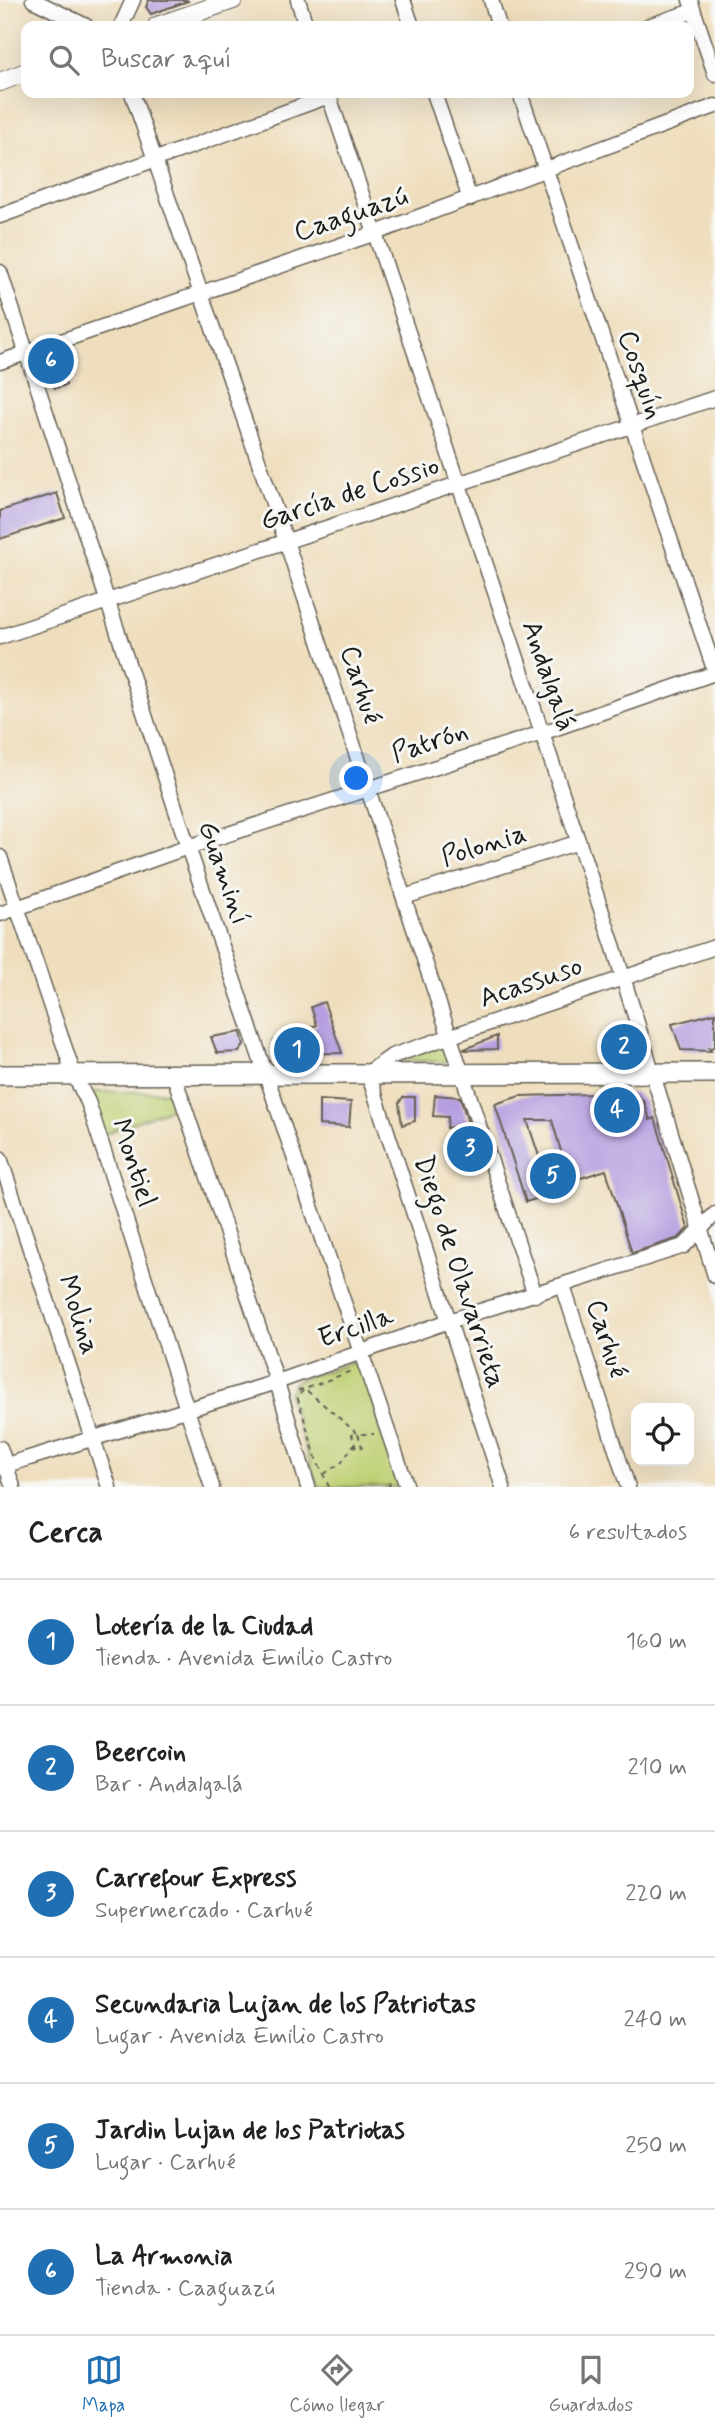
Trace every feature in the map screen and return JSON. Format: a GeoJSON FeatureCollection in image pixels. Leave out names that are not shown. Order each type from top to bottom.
{"type":"FeatureCollection","features":[{"type":"Feature","properties":{"kind":"main road"},"geometry":{"type":"LineString","coordinates":[[0,1075],[715,1073]]}},
{"type":"Feature","properties":{"kind":"street"},"geometry":{"type":"LineString","coordinates":[[33,0],[76,21]]}},
{"type":"Feature","properties":{"kind":"street"},"geometry":{"type":"LineString","coordinates":[[123,21],[133,0]]}},
{"type":"Feature","properties":{"kind":"street"},"geometry":{"type":"LineString","coordinates":[[172,21],[233,0]]}},
{"type":"Feature","properties":{"kind":"street"},"geometry":{"type":"LineString","coordinates":[[298,0],[304,21]]}},
{"type":"Feature","properties":{"kind":"street"},"geometry":{"type":"LineString","coordinates":[[403,0],[410,21]]}},
{"type":"Feature","properties":{"kind":"street"},"geometry":{"type":"LineString","coordinates":[[491,0],[497,21]]}},
{"type":"Feature","properties":{"kind":"street"},"geometry":{"type":"LineString","coordinates":[[658,21],[692,5],[715,74]]}},
{"type":"Feature","properties":{"kind":"street"},"geometry":{"type":"LineString","coordinates":[[0,82],[21,74]]}},
{"type":"Feature","properties":{"kind":"street","name":"Carhué"},"geometry":{"type":"LineString","coordinates":[[134,98],[369,788],[535,1295]]}},
{"type":"Feature","properties":{"kind":"street"},"geometry":{"type":"LineString","coordinates":[[0,216],[318,98]]}},
{"type":"Feature","properties":{"kind":"street","name":"Andalgalá"},"geometry":{"type":"LineString","coordinates":[[330,98],[373,234],[579,842],[715,1276]]}},
{"type":"Feature","properties":{"kind":"street"},"geometry":{"type":"LineString","coordinates":[[436,98],[470,199]]}},
{"type":"Feature","properties":{"kind":"street","name":"Cosquín"},"geometry":{"type":"LineString","coordinates":[[522,98],[715,673]]}},
{"type":"Feature","properties":{"kind":"street","name":"Caaguazú"},"geometry":{"type":"LineString","coordinates":[[0,362],[373,234],[545,172],[715,106]]}},
{"type":"Feature","properties":{"kind":"street","name":"Guaminí"},"geometry":{"type":"LineString","coordinates":[[0,272],[188,846],[407,1487]]}},
{"type":"Feature","properties":{"kind":"street","name":"García de Cossio"},"geometry":{"type":"LineString","coordinates":[[0,637],[715,398]]}},
{"type":"Feature","properties":{"kind":"street","name":"Patrón"},"geometry":{"type":"LineString","coordinates":[[0,914],[188,846],[542,733],[715,673]]}},
{"type":"Feature","properties":{"kind":"street","name":"Polonia"},"geometry":{"type":"LineString","coordinates":[[404,897],[579,842]]}},
{"type":"Feature","properties":{"kind":"street","name":"Montiel"},"geometry":{"type":"LineString","coordinates":[[0,857],[74,1075],[88,1102],[212,1487]]}},
{"type":"Feature","properties":{"kind":"street","name":"Acassuso"},"geometry":{"type":"LineString","coordinates":[[368,1073],[392,1056],[715,947]]}},
{"type":"Feature","properties":{"kind":"street","name":"Diego de Olavarrieta"},"geometry":{"type":"LineString","coordinates":[[368,1073],[503,1487]]}},
{"type":"Feature","properties":{"kind":"street"},"geometry":{"type":"LineString","coordinates":[[174,1076],[277,1382],[308,1487]]}},
{"type":"Feature","properties":{"kind":"street","name":"Molina"},"geometry":{"type":"LineString","coordinates":[[0,1158],[109,1487]]}},
{"type":"Feature","properties":{"kind":"street","name":"Ercilla"},"geometry":{"type":"LineString","coordinates":[[3,1466],[277,1382],[449,1321],[684,1246],[715,1214]]}},
{"type":"Feature","properties":{"kind":"street","name":"Carhué"},"geometry":{"type":"LineString","coordinates":[[563,1286],[628,1487]]}},
{"type":"Feature","properties":{"kind":"street"},"geometry":{"type":"LineString","coordinates":[[0,1448],[3,1466],[13,1487]]}},
{"type":"Feature","properties":{"kind":"path"},"geometry":{"type":"LineString","coordinates":[[277,1382],[290,1390],[305,1389],[352,1371]]}},
{"type":"Feature","properties":{"kind":"path"},"geometry":{"type":"LineString","coordinates":[[305,1389],[358,1434],[362,1447],[356,1448],[352,1436],[358,1434],[375,1434],[372,1423]]}},
{"type":"Feature","properties":{"kind":"path"},"geometry":{"type":"LineString","coordinates":[[305,1389],[297,1396],[329,1487]]}},
{"type":"Feature","properties":{"kind":"path"},"geometry":{"type":"LineString","coordinates":[[323,1474],[342,1462],[355,1443]]}},
{"type":"Feature","properties":{"kind":"path"},"geometry":{"type":"LineString","coordinates":[[389,1487],[390,1474]]}},
{"type":"Feature","properties":{"kind":"green space"},"geometry":{"type":"Polygon","coordinates":[[[446,1043],[453,1062],[399,1060],[446,1043]]]}},
{"type":"Feature","properties":{"kind":"green space"},"geometry":{"type":"Polygon","coordinates":[[[95,1092],[166,1092],[170,1094],[174,1107],[102,1135],[90,1097],[95,1092]]]}},
{"type":"Feature","properties":{"kind":"green space"},"geometry":{"type":"Polygon","coordinates":[[[351,1363],[363,1369],[401,1487],[318,1487],[288,1394],[297,1380],[351,1363]]]}},
{"type":"Feature","properties":{"kind":"building"},"geometry":{"type":"Polygon","coordinates":[[[149,0],[188,1],[151,14],[146,7],[149,0]]]}},
{"type":"Feature","properties":{"kind":"building"},"geometry":{"type":"Polygon","coordinates":[[[56,354],[66,385],[55,388],[45,357],[56,354]]]}},
{"type":"Feature","properties":{"kind":"building"},"geometry":{"type":"Polygon","coordinates":[[[57,493],[65,518],[0,539],[0,511],[57,493]]]}},
{"type":"Feature","properties":{"kind":"building"},"geometry":{"type":"Polygon","coordinates":[[[324,1002],[342,1053],[278,1052],[274,1041],[317,1025],[311,1007],[324,1002]]]}},
{"type":"Feature","properties":{"kind":"building"},"geometry":{"type":"Polygon","coordinates":[[[715,1013],[715,1047],[709,1048],[711,1051],[681,1050],[672,1024],[715,1013]]]}},
{"type":"Feature","properties":{"kind":"building"},"geometry":{"type":"Polygon","coordinates":[[[622,1025],[630,1045],[620,1052],[611,1029],[622,1025]]]}},
{"type":"Feature","properties":{"kind":"building"},"geometry":{"type":"Polygon","coordinates":[[[241,1032],[244,1045],[239,1052],[217,1053],[211,1037],[241,1032]]]}},
{"type":"Feature","properties":{"kind":"building"},"geometry":{"type":"Polygon","coordinates":[[[497,1036],[497,1049],[464,1049],[497,1036]]]}},
{"type":"Feature","properties":{"kind":"building"},"geometry":{"type":"Polygon","coordinates":[[[635,1093],[644,1101],[650,1120],[655,1118],[688,1228],[679,1238],[632,1253],[606,1170],[568,1182],[570,1188],[526,1202],[495,1104],[520,1096],[635,1093]],[[527,1120],[541,1162],[562,1155],[552,1120],[527,1120]]]}},
{"type":"Feature","properties":{"kind":"building"},"geometry":{"type":"Polygon","coordinates":[[[435,1095],[460,1097],[468,1123],[447,1128],[448,1117],[433,1116],[435,1095]]]}},
{"type":"Feature","properties":{"kind":"building"},"geometry":{"type":"Polygon","coordinates":[[[403,1097],[415,1097],[415,1121],[402,1125],[399,1103],[403,1097]]]}},
{"type":"Feature","properties":{"kind":"building"},"geometry":{"type":"Polygon","coordinates":[[[319,1100],[351,1102],[349,1127],[319,1125],[319,1100]]]}},
{"type":"Feature","properties":{"kind":"place","name":"La Armonia"},"geometry":{"type":"Point","coordinates":[51,361]}},
{"type":"Feature","properties":{"kind":"place","name":"Beercoin"},"geometry":{"type":"Point","coordinates":[624,1047]}},
{"type":"Feature","properties":{"kind":"place","name":"Lotería de la Ciudad"},"geometry":{"type":"Point","coordinates":[297,1050]}},
{"type":"Feature","properties":{"kind":"place","name":"Secundaria Lujan de los Patriotas"},"geometry":{"type":"Point","coordinates":[617,1110]}},
{"type":"Feature","properties":{"kind":"place","name":"Carrefour Express"},"geometry":{"type":"Point","coordinates":[470,1149]}},
{"type":"Feature","properties":{"kind":"place","name":"Jardin Lujan de los Patriotas"},"geometry":{"type":"Point","coordinates":[553,1176]}}]}
